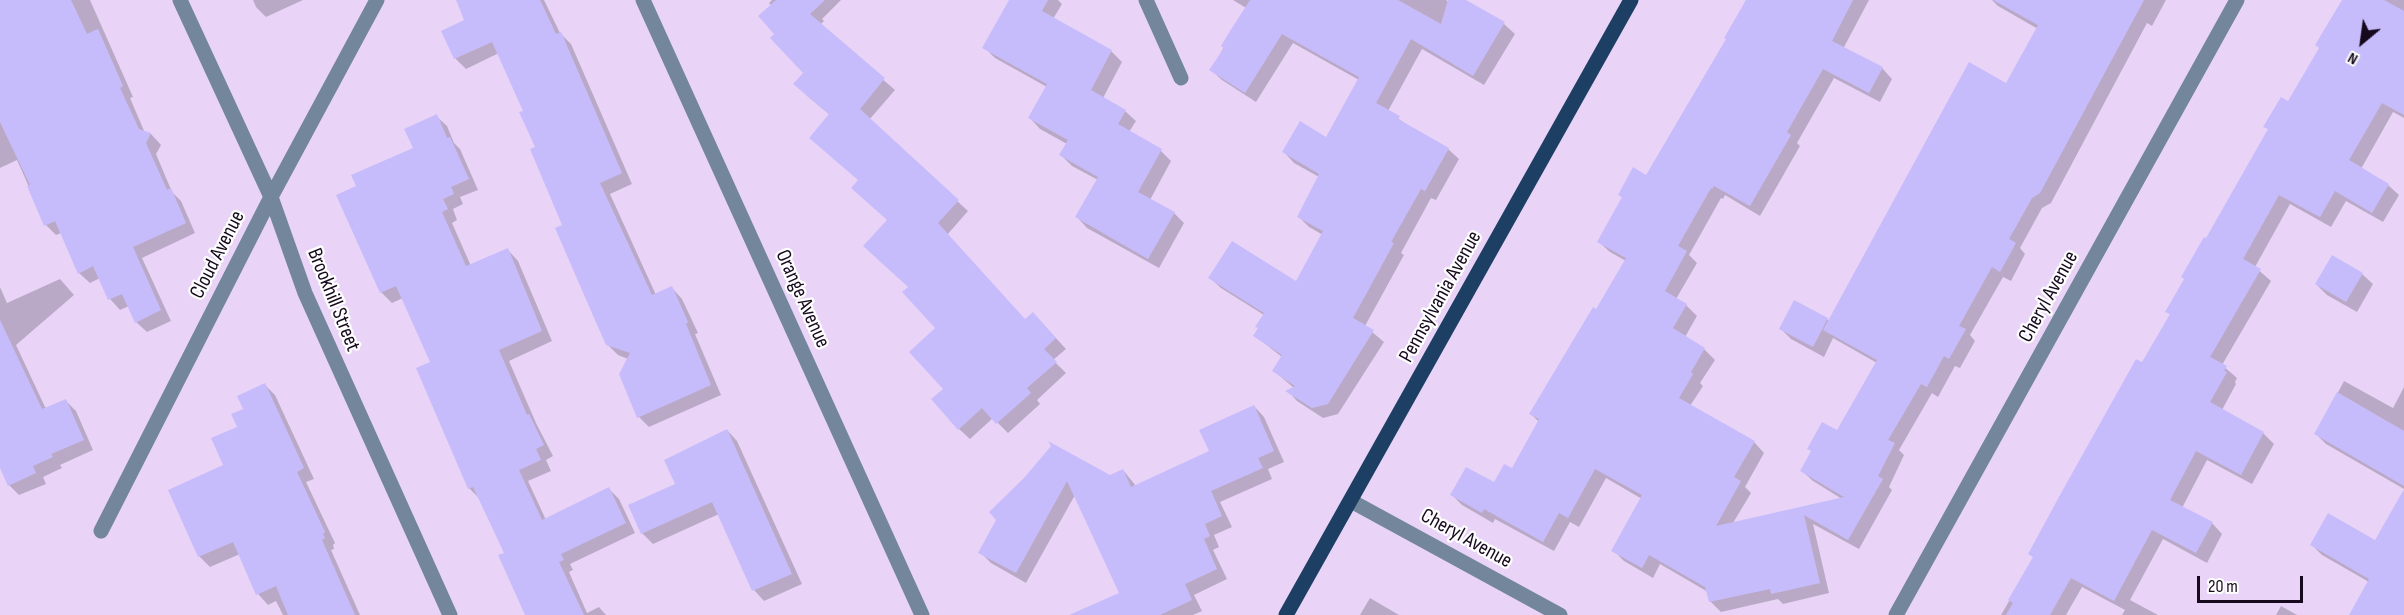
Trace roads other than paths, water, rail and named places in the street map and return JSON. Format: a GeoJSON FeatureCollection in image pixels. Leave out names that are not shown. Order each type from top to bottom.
{"type":"FeatureCollection","features":[{"type":"Feature","properties":{"kind":"main road","name":"Pennsylvania Avenue"},"geometry":{"type":"LineString","coordinates":[[1286,615],[1631,0]]}},
{"type":"Feature","properties":{"kind":"street","name":"Brookhill Street"},"geometry":{"type":"LineString","coordinates":[[180,0],[271,197],[305,293],[450,615]]}},
{"type":"Feature","properties":{"kind":"street","name":"Cloud Avenue"},"geometry":{"type":"LineString","coordinates":[[101,531],[271,197],[377,0]]}},
{"type":"Feature","properties":{"kind":"street","name":"Orange Avenue"},"geometry":{"type":"LineString","coordinates":[[643,0],[922,615]]}},
{"type":"Feature","properties":{"kind":"street"},"geometry":{"type":"LineString","coordinates":[[1146,0],[1181,78]]}},
{"type":"Feature","properties":{"kind":"street","name":"Cheryl Avenue"},"geometry":{"type":"LineString","coordinates":[[1896,615],[2237,0]]}},
{"type":"Feature","properties":{"kind":"street","name":"Cheryl Avenue"},"geometry":{"type":"LineString","coordinates":[[1351,501],[1560,615]]}}]}
